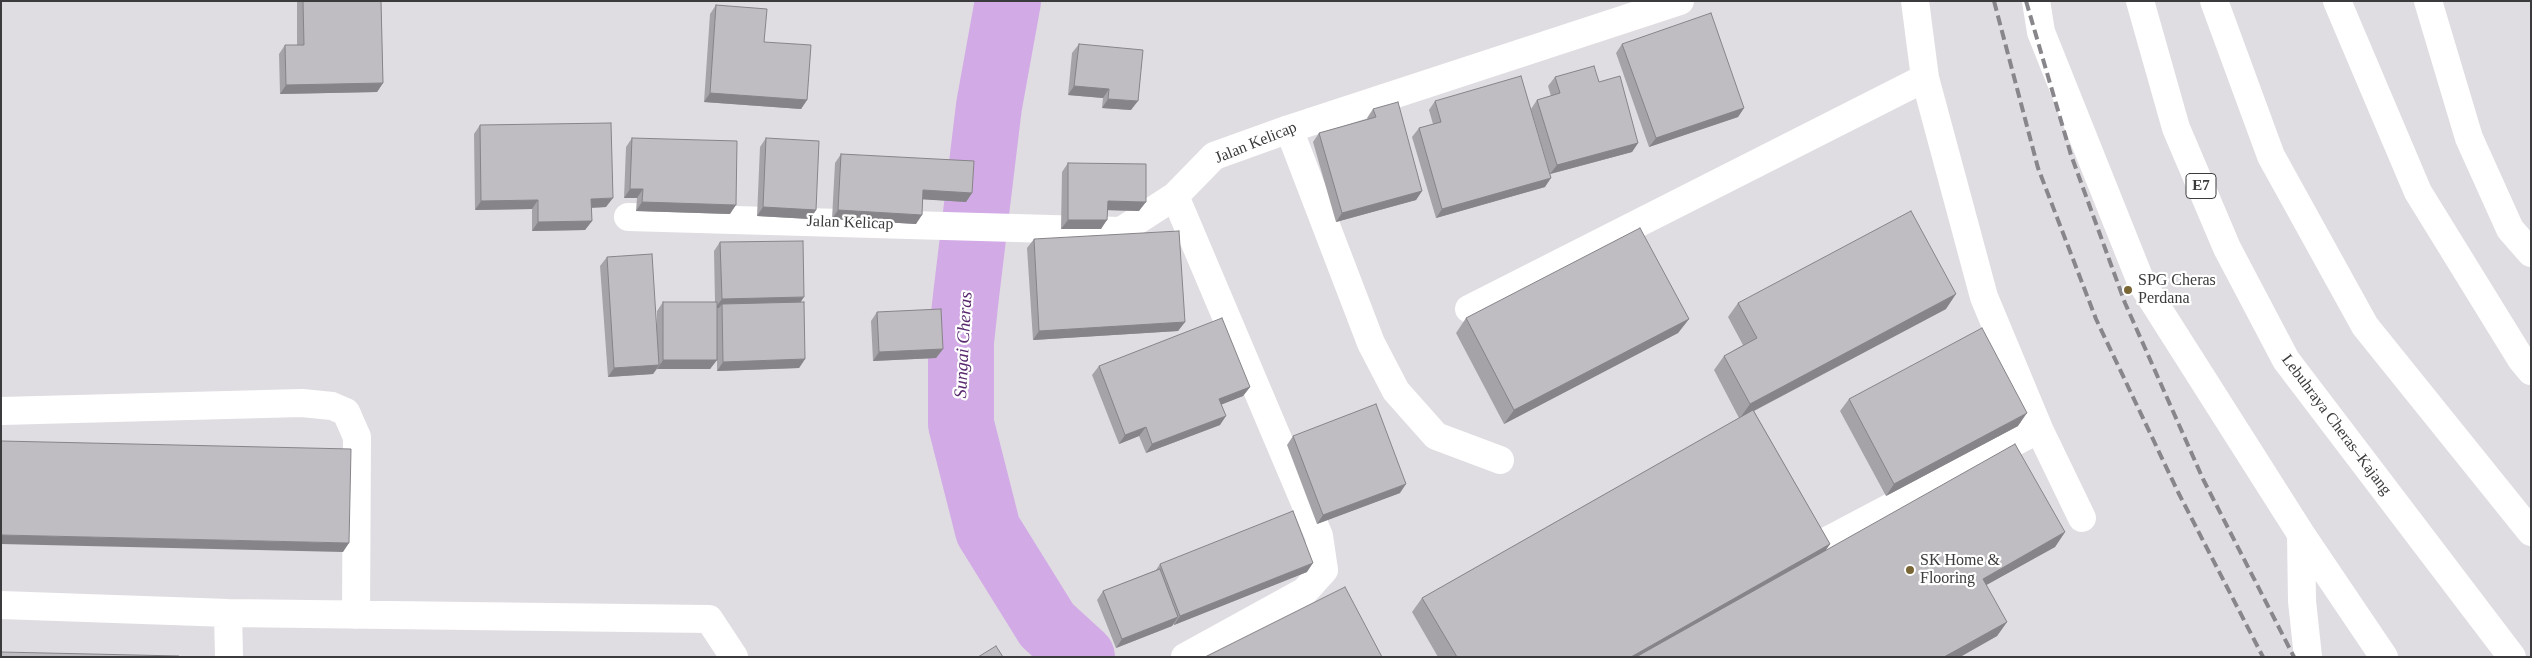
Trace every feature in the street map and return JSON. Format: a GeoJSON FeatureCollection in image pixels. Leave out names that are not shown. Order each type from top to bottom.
{"type":"FeatureCollection","features":[{"type":"Feature","properties":{"kind":"main road","name":"Jalan Kelicap"},"geometry":{"type":"LineString","coordinates":[[628,217],[1121,231],[1175,196],[1214,156],[1289,129],[1680,1]]}},
{"type":"Feature","properties":{"kind":"main road"},"geometry":{"type":"LineString","coordinates":[[1915,1],[1925,78],[1984,297],[2039,429],[2082,518]]}},
{"type":"Feature","properties":{"kind":"main road"},"geometry":{"type":"LineString","coordinates":[[2036,1],[2041,32],[2141,282],[2300,534],[2384,657]]}},
{"type":"Feature","properties":{"kind":"main road","name":"Lebuhraya Cheras–Kajang"},"geometry":{"type":"LineString","coordinates":[[2140,1],[2176,128],[2227,248],[2286,360],[2512,657]]}},
{"type":"Feature","properties":{"kind":"main road"},"geometry":{"type":"LineString","coordinates":[[2214,1],[2271,156],[2366,326],[2531,532]]}},
{"type":"Feature","properties":{"kind":"main road"},"geometry":{"type":"LineString","coordinates":[[2337,1],[2418,192],[2521,358],[2531,371]]}},
{"type":"Feature","properties":{"kind":"main road"},"geometry":{"type":"LineString","coordinates":[[2428,1],[2470,138],[2521,226],[2531,253]]}},
{"type":"Feature","properties":{"kind":"main road"},"geometry":{"type":"LineString","coordinates":[[1469,309],[1925,78]]}},
{"type":"Feature","properties":{"kind":"main road"},"geometry":{"type":"LineString","coordinates":[[1289,129],[1371,343],[1396,391],[1436,436],[1500,460]]}},
{"type":"Feature","properties":{"kind":"main road"},"geometry":{"type":"LineString","coordinates":[[1175,196],[1319,536],[1324,570],[1305,591],[1185,657]]}},
{"type":"Feature","properties":{"kind":"main road"},"geometry":{"type":"LineString","coordinates":[[1,411],[302,404],[332,406],[346,412],[357,437],[356,615]]}},
{"type":"Feature","properties":{"kind":"main road"},"geometry":{"type":"LineString","coordinates":[[1808,551],[2039,429]]}},
{"type":"Feature","properties":{"kind":"main road"},"geometry":{"type":"LineString","coordinates":[[2300,534],[2302,600],[2308,657]]}},
{"type":"Feature","properties":{"kind":"main road"},"geometry":{"type":"LineString","coordinates":[[1,605],[228,614],[708,619],[734,657]]}},
{"type":"Feature","properties":{"kind":"main road"},"geometry":{"type":"LineString","coordinates":[[228,614],[228,657]]}},
{"type":"Feature","properties":{"kind":"building"},"geometry":{"type":"Polygon","coordinates":[[[303,1],[381,1],[383,83],[286,85],[285,45],[304,45],[303,1]]]}},
{"type":"Feature","properties":{"kind":"building"},"geometry":{"type":"Polygon","coordinates":[[[716,5],[767,9],[764,42],[811,45],[807,100],[710,93],[716,5]]]}},
{"type":"Feature","properties":{"kind":"building"},"geometry":{"type":"Polygon","coordinates":[[[1711,13],[1744,108],[1656,138],[1622,44],[1711,13]]]}},
{"type":"Feature","properties":{"kind":"building"},"geometry":{"type":"Polygon","coordinates":[[[1079,44],[1143,50],[1138,101],[1108,99],[1109,89],[1074,86],[1079,44]]]}},
{"type":"Feature","properties":{"kind":"building"},"geometry":{"type":"Polygon","coordinates":[[[1594,66],[1599,82],[1620,76],[1638,143],[1557,165],[1537,100],[1560,93],[1555,77],[1594,66]]]}},
{"type":"Feature","properties":{"kind":"building"},"geometry":{"type":"Polygon","coordinates":[[[1521,76],[1551,178],[1442,209],[1419,128],[1441,122],[1435,101],[1521,76]]]}},
{"type":"Feature","properties":{"kind":"building"},"geometry":{"type":"Polygon","coordinates":[[[1398,102],[1422,191],[1342,213],[1319,133],[1376,117],[1373,109],[1398,102]]]}},
{"type":"Feature","properties":{"kind":"building"},"geometry":{"type":"Polygon","coordinates":[[[611,123],[613,198],[591,199],[592,221],[538,222],[538,200],[481,201],[480,125],[611,123]]]}},
{"type":"Feature","properties":{"kind":"building"},"geometry":{"type":"Polygon","coordinates":[[[632,138],[737,141],[736,205],[642,202],[643,189],[630,189],[632,138]]]}},
{"type":"Feature","properties":{"kind":"building"},"geometry":{"type":"Polygon","coordinates":[[[766,138],[819,141],[816,210],[763,207],[766,138]]]}},
{"type":"Feature","properties":{"kind":"building"},"geometry":{"type":"Polygon","coordinates":[[[841,154],[974,161],[972,193],[923,190],[922,215],[838,210],[841,154]]]}},
{"type":"Feature","properties":{"kind":"building"},"geometry":{"type":"Polygon","coordinates":[[[1068,163],[1146,164],[1146,202],[1108,201],[1107,220],[1068,220],[1068,163]]]}},
{"type":"Feature","properties":{"kind":"building"},"geometry":{"type":"Polygon","coordinates":[[[1911,211],[1956,294],[1750,404],[1724,356],[1757,338],[1738,303],[1911,211]]]}},
{"type":"Feature","properties":{"kind":"building"},"geometry":{"type":"Polygon","coordinates":[[[1640,228],[1689,319],[1514,410],[1466,318],[1640,228]]]}},
{"type":"Feature","properties":{"kind":"building"},"geometry":{"type":"Polygon","coordinates":[[[1179,231],[1185,322],[1039,331],[1034,239],[1179,231]]]}},
{"type":"Feature","properties":{"kind":"building"},"geometry":{"type":"Polygon","coordinates":[[[803,241],[804,297],[722,299],[720,242],[803,241]]]}},
{"type":"Feature","properties":{"kind":"building"},"geometry":{"type":"Polygon","coordinates":[[[652,254],[659,365],[614,368],[607,257],[652,254]]]}},
{"type":"Feature","properties":{"kind":"building"},"geometry":{"type":"Polygon","coordinates":[[[663,302],[717,302],[717,360],[663,360],[663,302]]]}},
{"type":"Feature","properties":{"kind":"building"},"geometry":{"type":"Polygon","coordinates":[[[804,302],[805,359],[723,362],[722,304],[804,302]]]}},
{"type":"Feature","properties":{"kind":"building"},"geometry":{"type":"Polygon","coordinates":[[[941,309],[943,349],[879,352],[877,312],[941,309]]]}},
{"type":"Feature","properties":{"kind":"building"},"geometry":{"type":"Polygon","coordinates":[[[1222,318],[1250,387],[1219,399],[1226,416],[1152,444],[1146,427],[1125,435],[1099,366],[1222,318]]]}},
{"type":"Feature","properties":{"kind":"building"},"geometry":{"type":"Polygon","coordinates":[[[1982,328],[2027,413],[1894,484],[1849,399],[1982,328]]]}},
{"type":"Feature","properties":{"kind":"building"},"geometry":{"type":"Polygon","coordinates":[[[1376,404],[1406,484],[1323,515],[1293,436],[1376,404]]]}},
{"type":"Feature","properties":{"kind":"building"},"geometry":{"type":"Polygon","coordinates":[[[1753,410],[1830,544],[1631,657],[1457,657],[1422,598],[1753,410]]]}},
{"type":"Feature","properties":{"kind":"building"},"geometry":{"type":"Polygon","coordinates":[[[1,441],[351,449],[349,543],[1,535],[1,441]]]}},
{"type":"Feature","properties":{"kind":"building","name":"SK Home & Flooring"},"geometry":{"type":"Polygon","coordinates":[[[2015,444],[2065,532],[1983,579],[2007,622],[1944,657],[1636,657],[2015,444]]]}},
{"type":"Feature","properties":{"kind":"building"},"geometry":{"type":"Polygon","coordinates":[[[1293,511],[1313,563],[1180,616],[1160,564],[1293,511]]]}},
{"type":"Feature","properties":{"kind":"building"},"geometry":{"type":"Polygon","coordinates":[[[1160,569],[1178,617],[1122,639],[1103,591],[1160,569]]]}},
{"type":"Feature","properties":{"kind":"building"},"geometry":{"type":"Polygon","coordinates":[[[1345,587],[1382,657],[1205,657],[1345,587]]]}},
{"type":"Feature","properties":{"kind":"building"},"geometry":{"type":"Polygon","coordinates":[[[996,646],[1003,657],[978,657],[996,646]]]}},
{"type":"Feature","properties":{"kind":"building"},"geometry":{"type":"Polygon","coordinates":[[[1,652],[179,656],[179,657],[1,657],[1,652]]]}},
{"type":"Feature","properties":{"kind":"waterway","name":"Sungai Cheras"},"geometry":{"type":"LineString","coordinates":[[1008,1],[989,106],[966,296],[961,342],[961,424],[988,530],[1047,625],[1082,657]]}},
{"type":"Feature","properties":{"kind":"railway"},"geometry":{"type":"LineString","coordinates":[[1994,1],[2038,168],[2096,319],[2178,492],[2263,657]]}},
{"type":"Feature","properties":{"kind":"railway"},"geometry":{"type":"LineString","coordinates":[[2026,1],[2071,155],[2125,303],[2203,479],[2294,657]]}},
{"type":"Feature","properties":{"kind":"place","name":"SPG Cheras Perdana"},"geometry":{"type":"Point","coordinates":[2128,290]}},
{"type":"Feature","properties":{"kind":"place","name":"SK Home & Flooring"},"geometry":{"type":"Point","coordinates":[1910,570]}}]}
